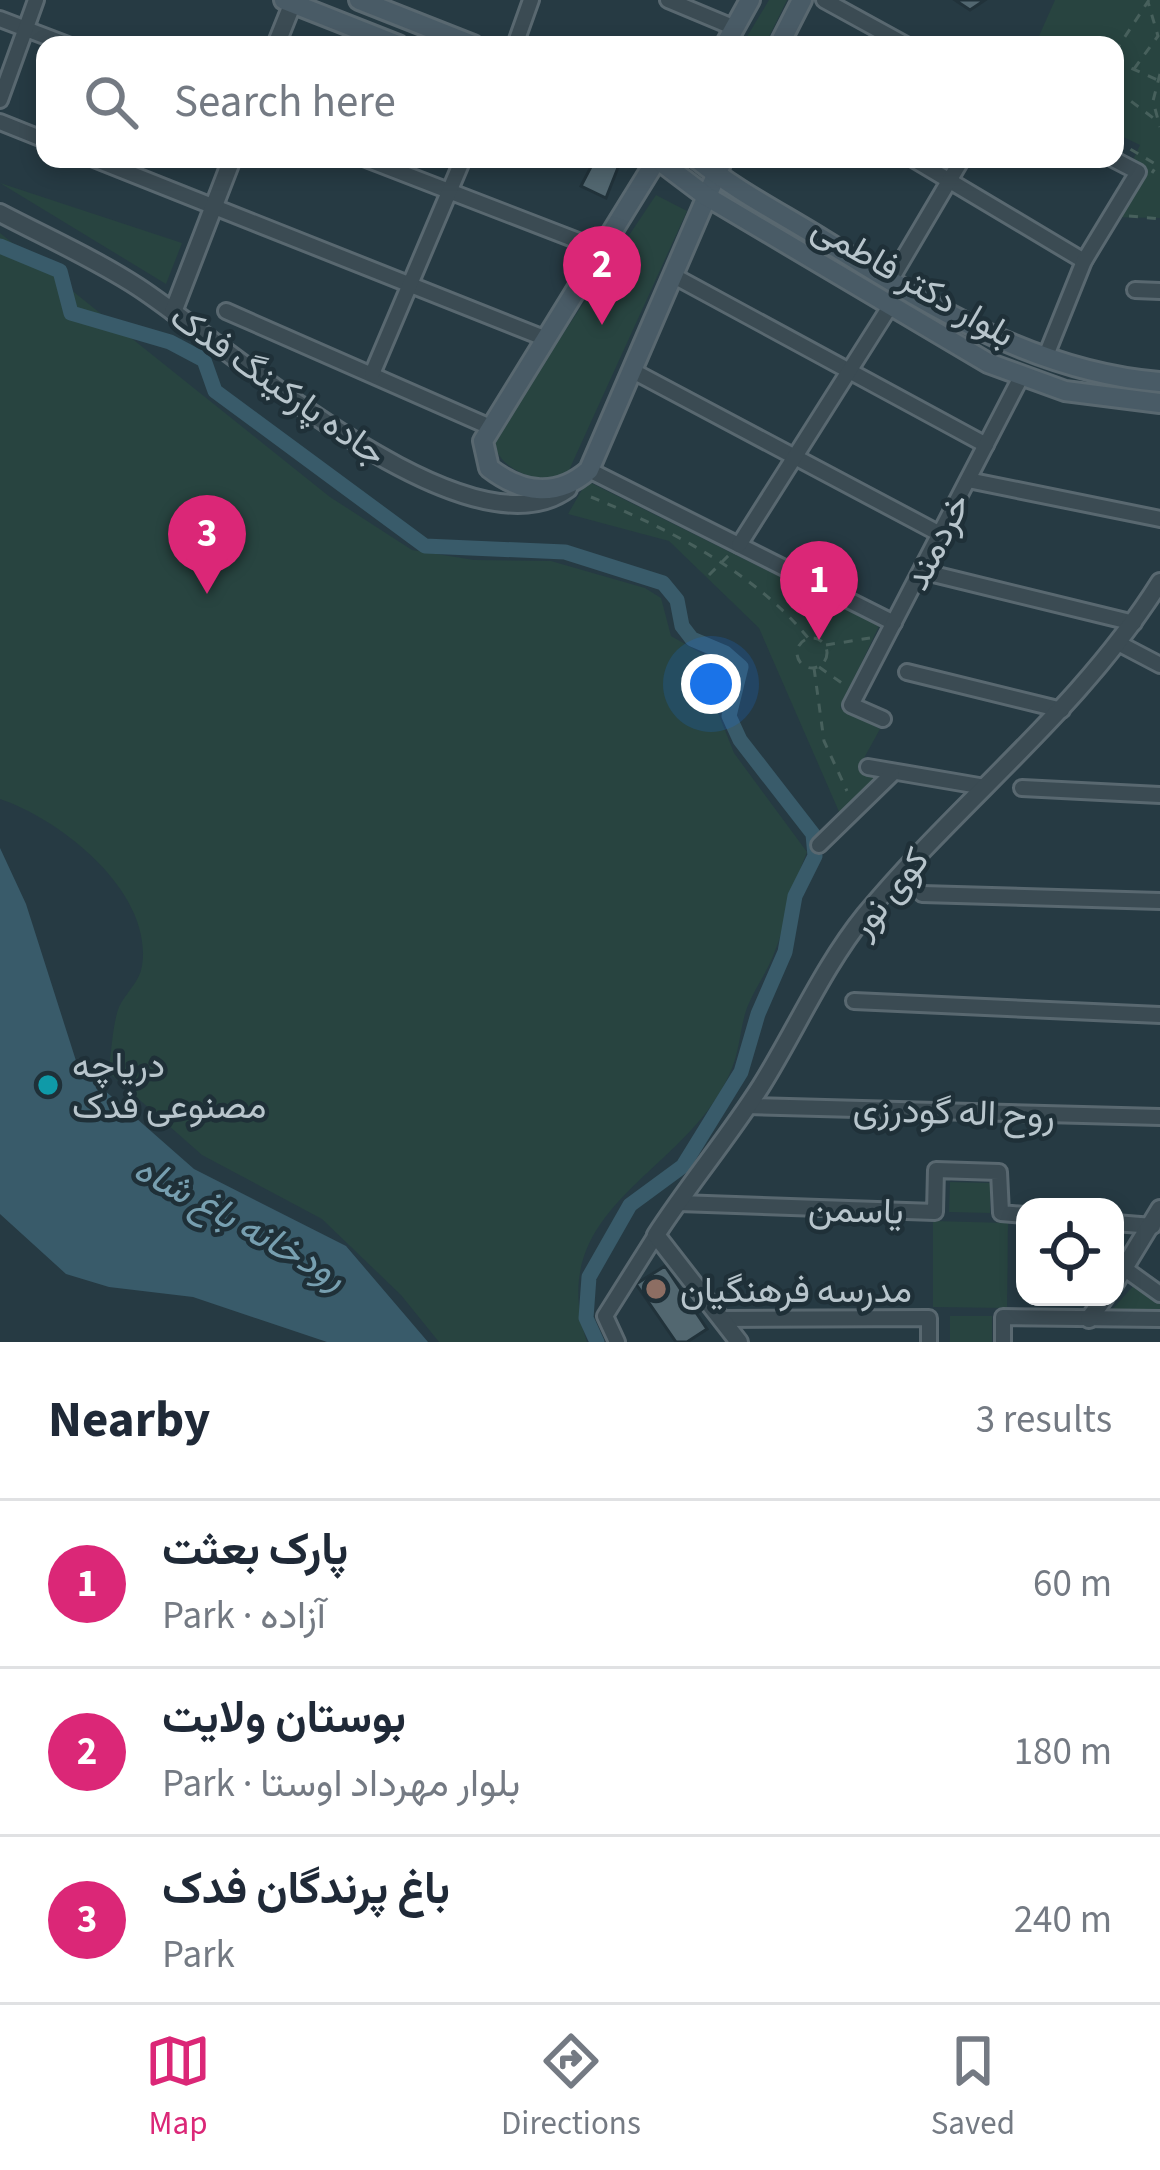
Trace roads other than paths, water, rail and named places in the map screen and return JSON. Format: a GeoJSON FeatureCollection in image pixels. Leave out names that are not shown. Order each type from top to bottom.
{"type":"FeatureCollection","features":[{"type":"Feature","properties":{"kind":"main road"},"geometry":{"type":"LineString","coordinates":[[358,0],[450,36]]}},
{"type":"Feature","properties":{"kind":"main road"},"geometry":{"type":"LineString","coordinates":[[730,36],[750,0]]}},
{"type":"Feature","properties":{"kind":"main road"},"geometry":{"type":"LineString","coordinates":[[784,36],[802,0]]}},
{"type":"Feature","properties":{"kind":"main road"},"geometry":{"type":"LineString","coordinates":[[290,1],[376,36]]}},
{"type":"Feature","properties":{"kind":"main road"},"geometry":{"type":"LineString","coordinates":[[651,168],[490,427],[482,453],[495,473],[529,488],[568,489],[590,470],[718,168]]}},
{"type":"Feature","properties":{"kind":"main road","name":"بلوار دکتر فاطمی"},"geometry":{"type":"LineString","coordinates":[[669,168],[706,196],[889,308],[1021,377],[1083,394],[1160,403]]}},
{"type":"Feature","properties":{"kind":"main road","name":"بلوار دکتر فاطمی"},"geometry":{"type":"LineString","coordinates":[[722,168],[890,281],[1045,358],[1095,373],[1160,382]]}},
{"type":"Feature","properties":{"kind":"street"},"geometry":{"type":"LineString","coordinates":[[0,100],[36,0]]}},
{"type":"Feature","properties":{"kind":"street"},"geometry":{"type":"LineString","coordinates":[[517,36],[531,0]]}},
{"type":"Feature","properties":{"kind":"street"},"geometry":{"type":"LineString","coordinates":[[668,0],[730,36]]}},
{"type":"Feature","properties":{"kind":"street"},"geometry":{"type":"LineString","coordinates":[[824,0],[890,36]]}},
{"type":"Feature","properties":{"kind":"street"},"geometry":{"type":"LineString","coordinates":[[279,36],[290,1]]}},
{"type":"Feature","properties":{"kind":"street"},"geometry":{"type":"LineString","coordinates":[[0,19],[44,36]]}},
{"type":"Feature","properties":{"kind":"street"},"geometry":{"type":"LineString","coordinates":[[0,122],[36,136]]}},
{"type":"Feature","properties":{"kind":"street"},"geometry":{"type":"LineString","coordinates":[[1045,358],[1084,261],[1138,172],[1124,164]]}},
{"type":"Feature","properties":{"kind":"street"},"geometry":{"type":"LineString","coordinates":[[117,168],[544,338]]}},
{"type":"Feature","properties":{"kind":"street"},"geometry":{"type":"LineString","coordinates":[[173,312],[229,168]]}},
{"type":"Feature","properties":{"kind":"street"},"geometry":{"type":"LineString","coordinates":[[390,168],[599,249]]}},
{"type":"Feature","properties":{"kind":"street"},"geometry":{"type":"LineString","coordinates":[[372,374],[460,168]]}},
{"type":"Feature","properties":{"kind":"street"},"geometry":{"type":"LineString","coordinates":[[929,168],[1084,261]]}},
{"type":"Feature","properties":{"kind":"street"},"geometry":{"type":"LineString","coordinates":[[890,281],[957,168]]}},
{"type":"Feature","properties":{"kind":"street","name":"جاده پارکینگ فدک"},"geometry":{"type":"LineString","coordinates":[[0,213],[136,286],[420,479],[507,506],[550,502],[568,489]]}},
{"type":"Feature","properties":{"kind":"street"},"geometry":{"type":"LineString","coordinates":[[674,277],[986,445]]}},
{"type":"Feature","properties":{"kind":"street"},"geometry":{"type":"LineString","coordinates":[[1135,290],[1160,291]]}},
{"type":"Feature","properties":{"kind":"street"},"geometry":{"type":"LineString","coordinates":[[739,545],[889,308]]}},
{"type":"Feature","properties":{"kind":"street"},"geometry":{"type":"LineString","coordinates":[[226,311],[490,427]]}},
{"type":"Feature","properties":{"kind":"street"},"geometry":{"type":"LineString","coordinates":[[632,371],[940,534]]}},
{"type":"Feature","properties":{"kind":"street","name":"خردمند"},"geometry":{"type":"LineString","coordinates":[[883,719],[854,699],[1021,377]]}},
{"type":"Feature","properties":{"kind":"street"},"geometry":{"type":"LineString","coordinates":[[590,470],[891,629]]}},
{"type":"Feature","properties":{"kind":"street"},"geometry":{"type":"LineString","coordinates":[[968,480],[1160,519]]}},
{"type":"Feature","properties":{"kind":"street"},"geometry":{"type":"LineString","coordinates":[[921,571],[1134,623]]}},
{"type":"Feature","properties":{"kind":"street","name":"کوی نور"},"geometry":{"type":"LineString","coordinates":[[656,1235],[748,1106],[862,920],[948,818],[1062,710],[1120,644],[1160,582]]}},
{"type":"Feature","properties":{"kind":"street"},"geometry":{"type":"LineString","coordinates":[[1120,644],[1160,665]]}},
{"type":"Feature","properties":{"kind":"street"},"geometry":{"type":"LineString","coordinates":[[907,672],[1062,710]]}},
{"type":"Feature","properties":{"kind":"street"},"geometry":{"type":"LineString","coordinates":[[868,767],[985,787]]}},
{"type":"Feature","properties":{"kind":"street"},"geometry":{"type":"LineString","coordinates":[[819,844],[892,774]]}},
{"type":"Feature","properties":{"kind":"street"},"geometry":{"type":"LineString","coordinates":[[1022,788],[1160,795]]}},
{"type":"Feature","properties":{"kind":"street"},"geometry":{"type":"LineString","coordinates":[[922,894],[1160,901]]}},
{"type":"Feature","properties":{"kind":"street"},"geometry":{"type":"LineString","coordinates":[[854,1001],[1160,1016]]}},
{"type":"Feature","properties":{"kind":"street","name":"روح اله گودرزی"},"geometry":{"type":"LineString","coordinates":[[748,1106],[1160,1117]]}},
{"type":"Feature","properties":{"kind":"street","name":"یاسمن"},"geometry":{"type":"LineString","coordinates":[[679,1203],[935,1212],[936,1170],[1000,1172],[1001,1213],[1016,1214]]}},
{"type":"Feature","properties":{"kind":"street"},"geometry":{"type":"LineString","coordinates":[[1124,1221],[1156,1218]]}},
{"type":"Feature","properties":{"kind":"street"},"geometry":{"type":"LineString","coordinates":[[1124,1270],[1156,1218]]}},
{"type":"Feature","properties":{"kind":"street"},"geometry":{"type":"LineString","coordinates":[[617,1342],[605,1316],[656,1235],[739,1342]]}},
{"type":"Feature","properties":{"kind":"street"},"geometry":{"type":"LineString","coordinates":[[1124,1278],[1160,1294]]}},
{"type":"Feature","properties":{"kind":"street"},"geometry":{"type":"LineString","coordinates":[[1089,1319],[1098,1306]]}},
{"type":"Feature","properties":{"kind":"street"},"geometry":{"type":"LineString","coordinates":[[1003,1342],[1003,1317],[1160,1319]]}},
{"type":"Feature","properties":{"kind":"street"},"geometry":{"type":"LineString","coordinates":[[721,1319],[929,1318],[929,1342]]}},
{"type":"Feature","properties":{"kind":"water","name":"دریاچه مصنوعی فدک"},"geometry":{"type":"Polygon","coordinates":[[[0,848],[26,904],[78,1067],[194,1169],[346,1246],[428,1342],[327,1342],[193,1297],[109,1287],[66,1274],[0,1214],[0,848]]]}},
{"type":"Feature","properties":{"kind":"waterway"},"geometry":{"type":"LineString","coordinates":[[0,246],[60,271],[71,313],[170,342],[204,360],[215,391],[425,546],[565,552],[663,583],[677,600],[682,626],[692,639],[725,653],[741,667],[729,716],[740,740],[813,834],[815,856],[795,896],[785,952],[758,1014],[741,1072],[683,1166],[630,1205],[589,1277],[586,1318],[597,1342]]}},
{"type":"Feature","properties":{"kind":"place","name":"بوستان ولایت"},"geometry":{"type":"Point","coordinates":[602,325]}},
{"type":"Feature","properties":{"kind":"place","name":"باغ پرندگان فدک"},"geometry":{"type":"Point","coordinates":[207,594]}},
{"type":"Feature","properties":{"kind":"place","name":"پارک بعثت"},"geometry":{"type":"Point","coordinates":[819,640]}},
{"type":"Feature","properties":{"kind":"place","name":"دریاچه مصنوعی فدک"},"geometry":{"type":"Point","coordinates":[48,1085]}},
{"type":"Feature","properties":{"kind":"place","name":"مدرسه فرهنگیان"},"geometry":{"type":"Point","coordinates":[656,1289]}},
{"type":"Feature","properties":{"kind":"water label","name":"رودخانه باغ شاه"},"geometry":{"type":"Point","coordinates":[241,1221]}}]}
